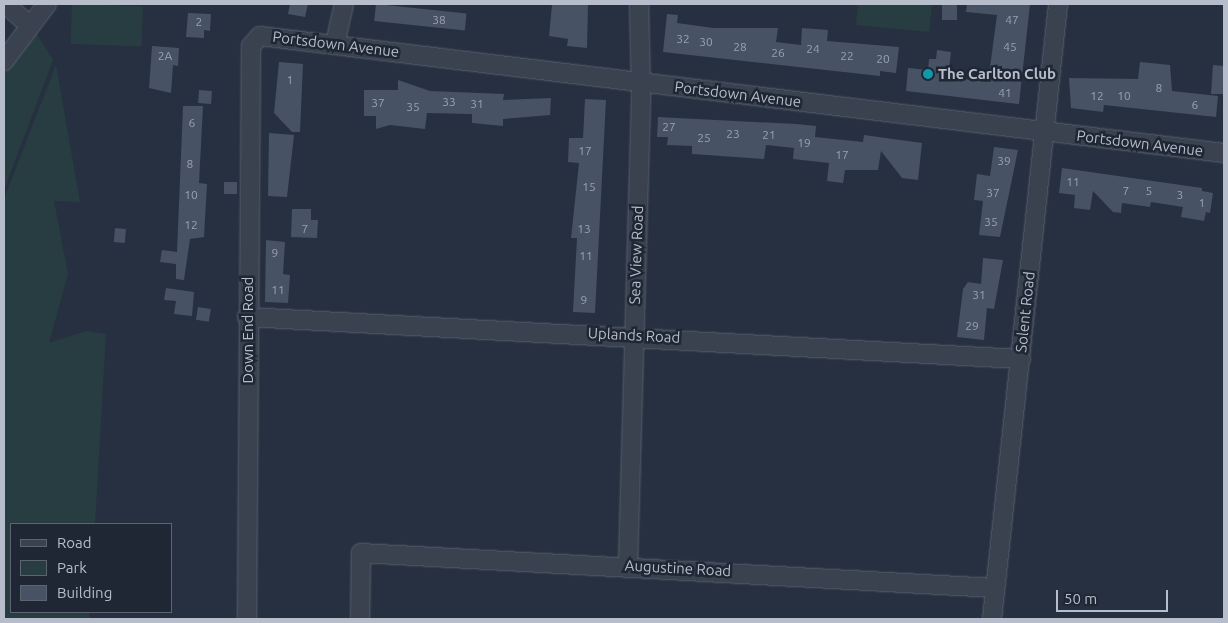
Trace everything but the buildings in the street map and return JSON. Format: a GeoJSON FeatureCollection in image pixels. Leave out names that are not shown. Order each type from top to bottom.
{"type":"FeatureCollection","features":[{"type":"Feature","properties":{"kind":"street"},"geometry":{"type":"LineString","coordinates":[[5,4],[30,26]]}},
{"type":"Feature","properties":{"kind":"street"},"geometry":{"type":"LineString","coordinates":[[4,61],[47,4]]}},
{"type":"Feature","properties":{"kind":"street"},"geometry":{"type":"LineString","coordinates":[[335,44],[344,4]]}},
{"type":"Feature","properties":{"kind":"street","name":"Sea View Road"},"geometry":{"type":"LineString","coordinates":[[628,565],[641,83],[639,4]]}},
{"type":"Feature","properties":{"kind":"street","name":"Solent Road"},"geometry":{"type":"LineString","coordinates":[[992,619],[1058,4]]}},
{"type":"Feature","properties":{"kind":"street","name":"Portsdown Avenue"},"geometry":{"type":"LineString","coordinates":[[253,40],[266,35],[641,83],[1224,153]]}},
{"type":"Feature","properties":{"kind":"street","name":"Down End Road"},"geometry":{"type":"LineString","coordinates":[[247,619],[247,317],[253,40]]}},
{"type":"Feature","properties":{"kind":"street","name":"Uplands Road"},"geometry":{"type":"LineString","coordinates":[[247,317],[634,335],[1021,359]]}},
{"type":"Feature","properties":{"kind":"street","name":"Augustine Road"},"geometry":{"type":"LineString","coordinates":[[360,619],[361,554],[628,565],[996,588]]}},
{"type":"Feature","properties":{"kind":"green space"},"geometry":{"type":"Polygon","coordinates":[[[72,4],[143,6],[142,46],[71,44],[72,4]]]}},
{"type":"Feature","properties":{"kind":"green space"},"geometry":{"type":"Polygon","coordinates":[[[858,4],[932,4],[929,32],[856,25],[858,4]]]}},
{"type":"Feature","properties":{"kind":"green space"},"geometry":{"type":"Polygon","coordinates":[[[34,30],[53,60],[4,190],[4,74],[34,30]]]}},
{"type":"Feature","properties":{"kind":"green space"},"geometry":{"type":"Polygon","coordinates":[[[56,65],[80,202],[54,201],[68,274],[49,343],[86,331],[106,334],[95,523],[10,523],[10,613],[89,613],[89,619],[4,619],[4,199],[56,65]]]}},
{"type":"Feature","properties":{"kind":"place","name":"The Carlton Club"},"geometry":{"type":"Point","coordinates":[928,74]}}]}
